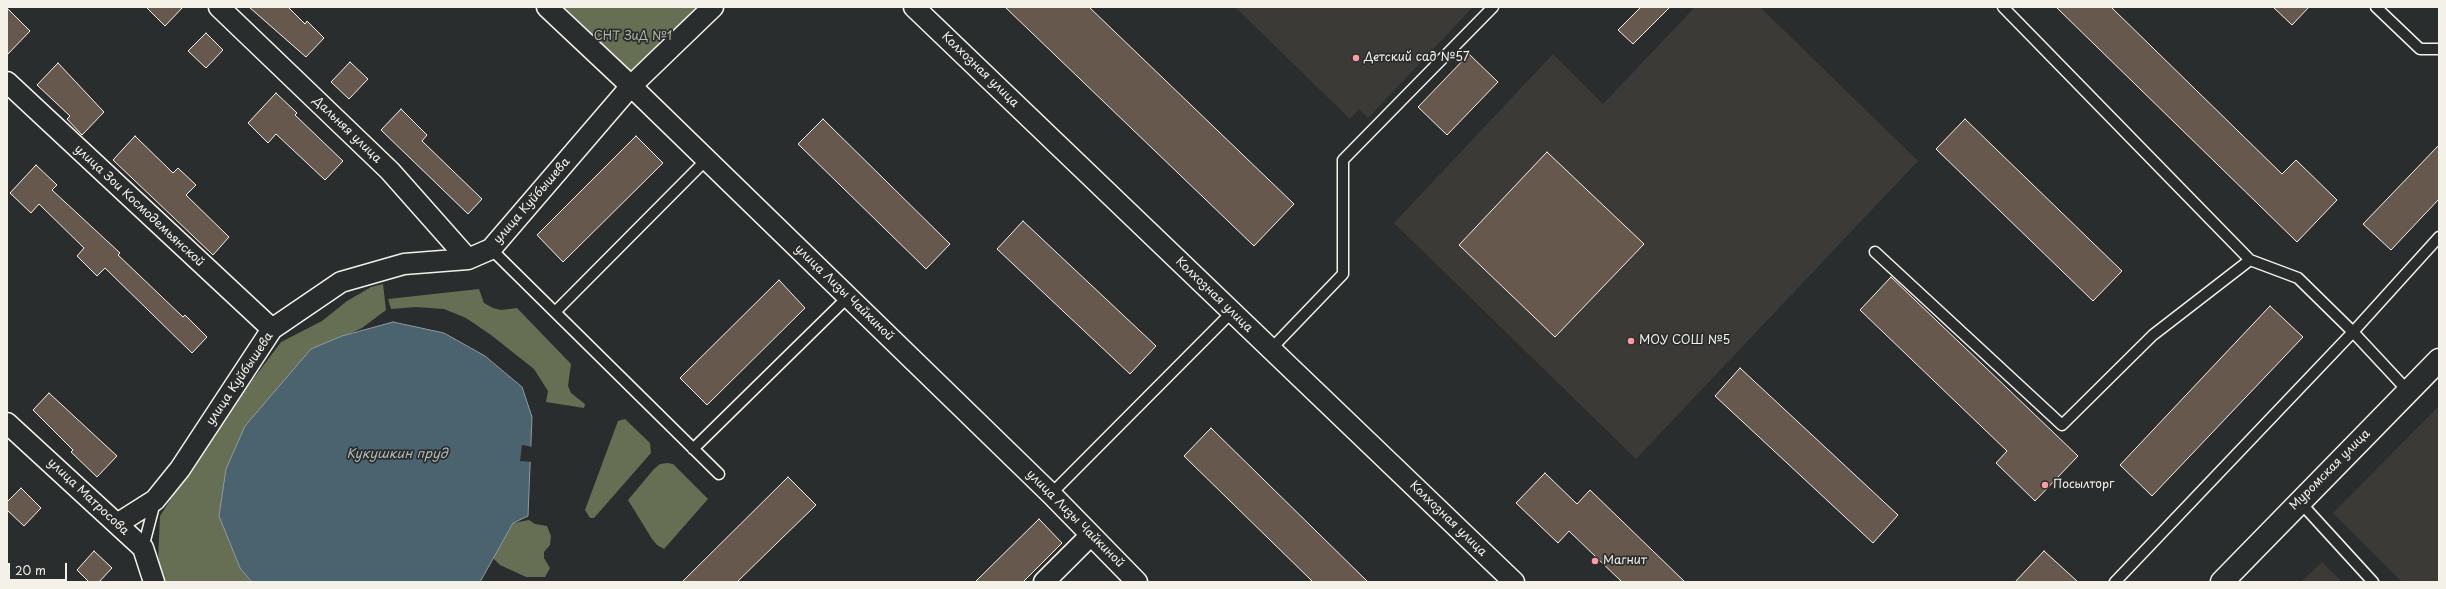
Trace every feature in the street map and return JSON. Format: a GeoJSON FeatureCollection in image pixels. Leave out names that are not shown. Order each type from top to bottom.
{"type":"FeatureCollection","features":[{"type":"Feature","properties":{"kind":"main road","name":"Муромская улица"},"geometry":{"type":"LineString","coordinates":[[2222,582],[2299,501],[2439,360]]}},
{"type":"Feature","properties":{"kind":"street","name":"Дальняя улица"},"geometry":{"type":"LineString","coordinates":[[219,7],[390,171],[468,259]]}},
{"type":"Feature","properties":{"kind":"street","name":"улица Лизы Чайкиной"},"geometry":{"type":"LineString","coordinates":[[547,7],[848,296],[1051,494],[1137,582]]}},
{"type":"Feature","properties":{"kind":"street","name":"улица Куйбышева"},"geometry":{"type":"LineString","coordinates":[[117,524],[155,500],[180,469],[272,330],[341,282],[404,264],[468,259],[491,249],[631,86],[713,7]]}},
{"type":"Feature","properties":{"kind":"street","name":"Колхозная улица"},"geometry":{"type":"LineString","coordinates":[[914,7],[1514,582]]}},
{"type":"Feature","properties":{"kind":"street","name":"улица Зои Космодемьянской"},"geometry":{"type":"LineString","coordinates":[[7,82],[272,330]]}},
{"type":"Feature","properties":{"kind":"street","name":"улица Матросова"},"geometry":{"type":"LineString","coordinates":[[7,423],[143,548],[154,582]]}},
{"type":"Feature","properties":{"kind":"street"},"geometry":{"type":"LineString","coordinates":[[1044,582],[1091,535]]}},
{"type":"Feature","properties":{"kind":"lane"},"geometry":{"type":"LineString","coordinates":[[1271,349],[1343,274],[1342,160],[1492,7]]}},
{"type":"Feature","properties":{"kind":"lane"},"geometry":{"type":"LineString","coordinates":[[2003,7],[2250,260],[2298,278],[2353,332],[2408,391]]}},
{"type":"Feature","properties":{"kind":"lane"},"geometry":{"type":"LineString","coordinates":[[2376,7],[2420,49],[2439,49]]}},
{"type":"Feature","properties":{"kind":"lane"},"geometry":{"type":"LineString","coordinates":[[555,312],[707,159]]}},
{"type":"Feature","properties":{"kind":"lane"},"geometry":{"type":"LineString","coordinates":[[2115,582],[2353,332],[2439,237]]}},
{"type":"Feature","properties":{"kind":"lane"},"geometry":{"type":"LineString","coordinates":[[491,249],[719,474]]}},
{"type":"Feature","properties":{"kind":"lane"},"geometry":{"type":"LineString","coordinates":[[1875,252],[2062,425],[2154,335],[2250,260]]}},
{"type":"Feature","properties":{"kind":"lane"},"geometry":{"type":"LineString","coordinates":[[693,449],[848,296]]}},
{"type":"Feature","properties":{"kind":"lane"},"geometry":{"type":"LineString","coordinates":[[1051,494],[1232,312]]}},
{"type":"Feature","properties":{"kind":"lane"},"geometry":{"type":"LineString","coordinates":[[143,548],[155,500]]}},
{"type":"Feature","properties":{"kind":"lane"},"geometry":{"type":"LineString","coordinates":[[2299,501],[2373,582]]}},
{"type":"Feature","properties":{"kind":"shaded area","name":"Детский сад №57"},"geometry":{"type":"Polygon","coordinates":[[[1235,7],[1473,7],[1368,118],[1359,109],[1350,119],[1235,7]]]}},
{"type":"Feature","properties":{"kind":"shaded area","name":"МОУ СОШ №5"},"geometry":{"type":"Polygon","coordinates":[[[1695,7],[1760,7],[1918,161],[1636,459],[1394,223],[1553,54],[1603,104],[1695,7]]]}},
{"type":"Feature","properties":{"kind":"shaded area"},"geometry":{"type":"Polygon","coordinates":[[[2439,406],[2439,582],[2402,582],[2333,513],[2439,406]]]}},
{"type":"Feature","properties":{"kind":"shaded area"},"geometry":{"type":"Polygon","coordinates":[[[2322,562],[2342,582],[2301,582],[2322,562]]]}},
{"type":"Feature","properties":{"kind":"green space","name":"СНТ ЗиД №1"},"geometry":{"type":"Polygon","coordinates":[[[557,7],[704,7],[633,82],[557,7]]]}},
{"type":"Feature","properties":{"kind":"green space"},"geometry":{"type":"Polygon","coordinates":[[[383,284],[386,310],[362,328],[345,336],[240,568],[252,582],[165,582],[158,562],[160,516],[212,434],[281,342],[322,321],[347,301],[371,287],[383,284]]]}},
{"type":"Feature","properties":{"kind":"green space"},"geometry":{"type":"Polygon","coordinates":[[[479,289],[484,303],[493,308],[501,310],[517,308],[571,364],[568,386],[571,393],[585,404],[584,408],[546,402],[548,391],[534,369],[491,335],[466,318],[444,309],[416,307],[391,309],[388,299],[479,289]]]}},
{"type":"Feature","properties":{"kind":"green space"},"geometry":{"type":"Polygon","coordinates":[[[625,419],[650,443],[651,453],[594,518],[590,518],[585,510],[618,421],[625,419]]]}},
{"type":"Feature","properties":{"kind":"green space"},"geometry":{"type":"Polygon","coordinates":[[[660,464],[673,464],[708,499],[664,549],[657,545],[652,539],[628,500],[654,469],[660,464]]]}},
{"type":"Feature","properties":{"kind":"green space"},"geometry":{"type":"Polygon","coordinates":[[[529,520],[535,524],[547,526],[551,536],[550,545],[544,552],[544,558],[550,568],[545,577],[526,577],[500,565],[493,558],[513,523],[529,520]]]}},
{"type":"Feature","properties":{"kind":"water","name":"Кукушкин пруд"},"geometry":{"type":"Polygon","coordinates":[[[393,322],[444,333],[485,356],[522,387],[532,417],[528,516],[513,523],[480,582],[252,582],[240,568],[219,516],[226,469],[245,426],[311,349],[342,336],[393,322]]]}},
{"type":"Feature","properties":{"kind":"pier"},"geometry":{"type":"Polygon","coordinates":[[[522,445],[533,447],[533,462],[520,461],[522,445]]]}},
{"type":"Feature","properties":{"kind":"building"},"geometry":{"type":"Polygon","coordinates":[[[146,7],[183,7],[165,26],[146,7]]]}},
{"type":"Feature","properties":{"kind":"building"},"geometry":{"type":"Polygon","coordinates":[[[249,7],[288,7],[305,24],[307,21],[324,38],[306,57],[249,7]]]}},
{"type":"Feature","properties":{"kind":"building"},"geometry":{"type":"Polygon","coordinates":[[[1005,7],[1089,7],[1294,204],[1254,246],[1005,7]]]}},
{"type":"Feature","properties":{"kind":"building"},"geometry":{"type":"Polygon","coordinates":[[[1641,7],[1670,7],[1633,44],[1618,30],[1641,7]]]}},
{"type":"Feature","properties":{"kind":"building"},"geometry":{"type":"Polygon","coordinates":[[[2056,7],[2111,7],[2282,174],[2296,160],[2337,200],[2297,242],[2056,7]]]}},
{"type":"Feature","properties":{"kind":"building"},"geometry":{"type":"Polygon","coordinates":[[[2273,7],[2309,7],[2292,25],[2273,7]]]}},
{"type":"Feature","properties":{"kind":"building"},"geometry":{"type":"Polygon","coordinates":[[[7,8],[30,31],[7,55],[7,8]]]}},
{"type":"Feature","properties":{"kind":"building"},"geometry":{"type":"Polygon","coordinates":[[[206,33],[223,50],[206,68],[188,51],[206,33]]]}},
{"type":"Feature","properties":{"kind":"building"},"geometry":{"type":"Polygon","coordinates":[[[1469,54],[1498,82],[1447,135],[1418,107],[1469,54]]]}},
{"type":"Feature","properties":{"kind":"building"},"geometry":{"type":"Polygon","coordinates":[[[350,62],[368,79],[349,99],[331,82],[350,62]]]}},
{"type":"Feature","properties":{"kind":"building"},"geometry":{"type":"Polygon","coordinates":[[[58,63],[104,112],[82,135],[67,119],[70,116],[37,85],[58,63]]]}},
{"type":"Feature","properties":{"kind":"building"},"geometry":{"type":"Polygon","coordinates":[[[276,93],[297,113],[295,115],[343,161],[325,180],[276,134],[268,143],[248,123],[276,93]]]}},
{"type":"Feature","properties":{"kind":"building"},"geometry":{"type":"Polygon","coordinates":[[[401,109],[427,135],[422,141],[482,199],[468,214],[381,130],[401,109]]]}},
{"type":"Feature","properties":{"kind":"building"},"geometry":{"type":"Polygon","coordinates":[[[823,119],[950,244],[926,269],[798,144],[823,119]]]}},
{"type":"Feature","properties":{"kind":"building"},"geometry":{"type":"Polygon","coordinates":[[[1965,119],[2122,271],[2093,301],[1936,149],[1965,119]]]}},
{"type":"Feature","properties":{"kind":"building"},"geometry":{"type":"Polygon","coordinates":[[[135,136],[173,173],[178,168],[196,185],[186,195],[229,237],[213,255],[113,160],[135,136]]]}},
{"type":"Feature","properties":{"kind":"building"},"geometry":{"type":"Polygon","coordinates":[[[636,136],[663,163],[563,262],[537,235],[636,136]]]}},
{"type":"Feature","properties":{"kind":"building"},"geometry":{"type":"Polygon","coordinates":[[[2439,145],[2439,199],[2391,250],[2363,224],[2439,145]]]}},
{"type":"Feature","properties":{"kind":"building"},"geometry":{"type":"Polygon","coordinates":[[[1547,152],[1644,244],[1555,337],[1459,245],[1547,152]]]}},
{"type":"Feature","properties":{"kind":"building"},"geometry":{"type":"Polygon","coordinates":[[[36,165],[57,185],[52,190],[120,253],[118,255],[183,317],[185,315],[207,337],[192,353],[105,268],[97,276],[77,256],[84,248],[39,204],[31,213],[10,193],[36,165]]]}},
{"type":"Feature","properties":{"kind":"building"},"geometry":{"type":"Polygon","coordinates":[[[1023,221],[1156,346],[1130,374],[997,249],[1023,221]]]}},
{"type":"Feature","properties":{"kind":"building"},"geometry":{"type":"Polygon","coordinates":[[[1891,277],[2078,456],[2035,501],[1996,463],[2007,451],[1860,310],[1891,277]]]}},
{"type":"Feature","properties":{"kind":"building"},"geometry":{"type":"Polygon","coordinates":[[[779,280],[805,308],[707,405],[680,378],[779,280]]]}},
{"type":"Feature","properties":{"kind":"building"},"geometry":{"type":"Polygon","coordinates":[[[2270,306],[2303,337],[2152,496],[2120,465],[2270,306]]]}},
{"type":"Feature","properties":{"kind":"building"},"geometry":{"type":"Polygon","coordinates":[[[1740,368],[1898,515],[1873,543],[1715,396],[1740,368]]]}},
{"type":"Feature","properties":{"kind":"building"},"geometry":{"type":"Polygon","coordinates":[[[49,393],[117,456],[97,477],[71,452],[73,450],[33,410],[49,393]]]}},
{"type":"Feature","properties":{"kind":"building"},"geometry":{"type":"Polygon","coordinates":[[[1211,428],[1368,582],[1313,582],[1184,456],[1211,428]]]}},
{"type":"Feature","properties":{"kind":"building"},"geometry":{"type":"Polygon","coordinates":[[[1545,473],[1577,504],[1590,490],[1685,582],[1622,582],[1569,531],[1558,543],[1516,503],[1545,473]]]}},
{"type":"Feature","properties":{"kind":"building"},"geometry":{"type":"Polygon","coordinates":[[[788,477],[816,505],[737,582],[682,582],[788,477]]]}},
{"type":"Feature","properties":{"kind":"building"},"geometry":{"type":"Polygon","coordinates":[[[21,488],[41,508],[24,526],[7,510],[7,502],[21,488]]]}},
{"type":"Feature","properties":{"kind":"building"},"geometry":{"type":"Polygon","coordinates":[[[1039,519],[1062,543],[1023,582],[975,582],[1039,519]]]}},
{"type":"Feature","properties":{"kind":"building"},"geometry":{"type":"Polygon","coordinates":[[[94,551],[112,568],[99,582],[89,582],[77,570],[94,551]]]}},
{"type":"Feature","properties":{"kind":"building"},"geometry":{"type":"Polygon","coordinates":[[[2044,551],[2078,582],[2015,582],[2044,551]]]}},
{"type":"Feature","properties":{"kind":"place","name":"Детский сад №57"},"geometry":{"type":"Point","coordinates":[1356,58]}},
{"type":"Feature","properties":{"kind":"place","name":"МОУ СОШ №5"},"geometry":{"type":"Point","coordinates":[1631,341]}},
{"type":"Feature","properties":{"kind":"place","name":"Посылторг"},"geometry":{"type":"Point","coordinates":[2045,485]}},
{"type":"Feature","properties":{"kind":"place","name":"Магнит"},"geometry":{"type":"Point","coordinates":[1595,561]}}]}
